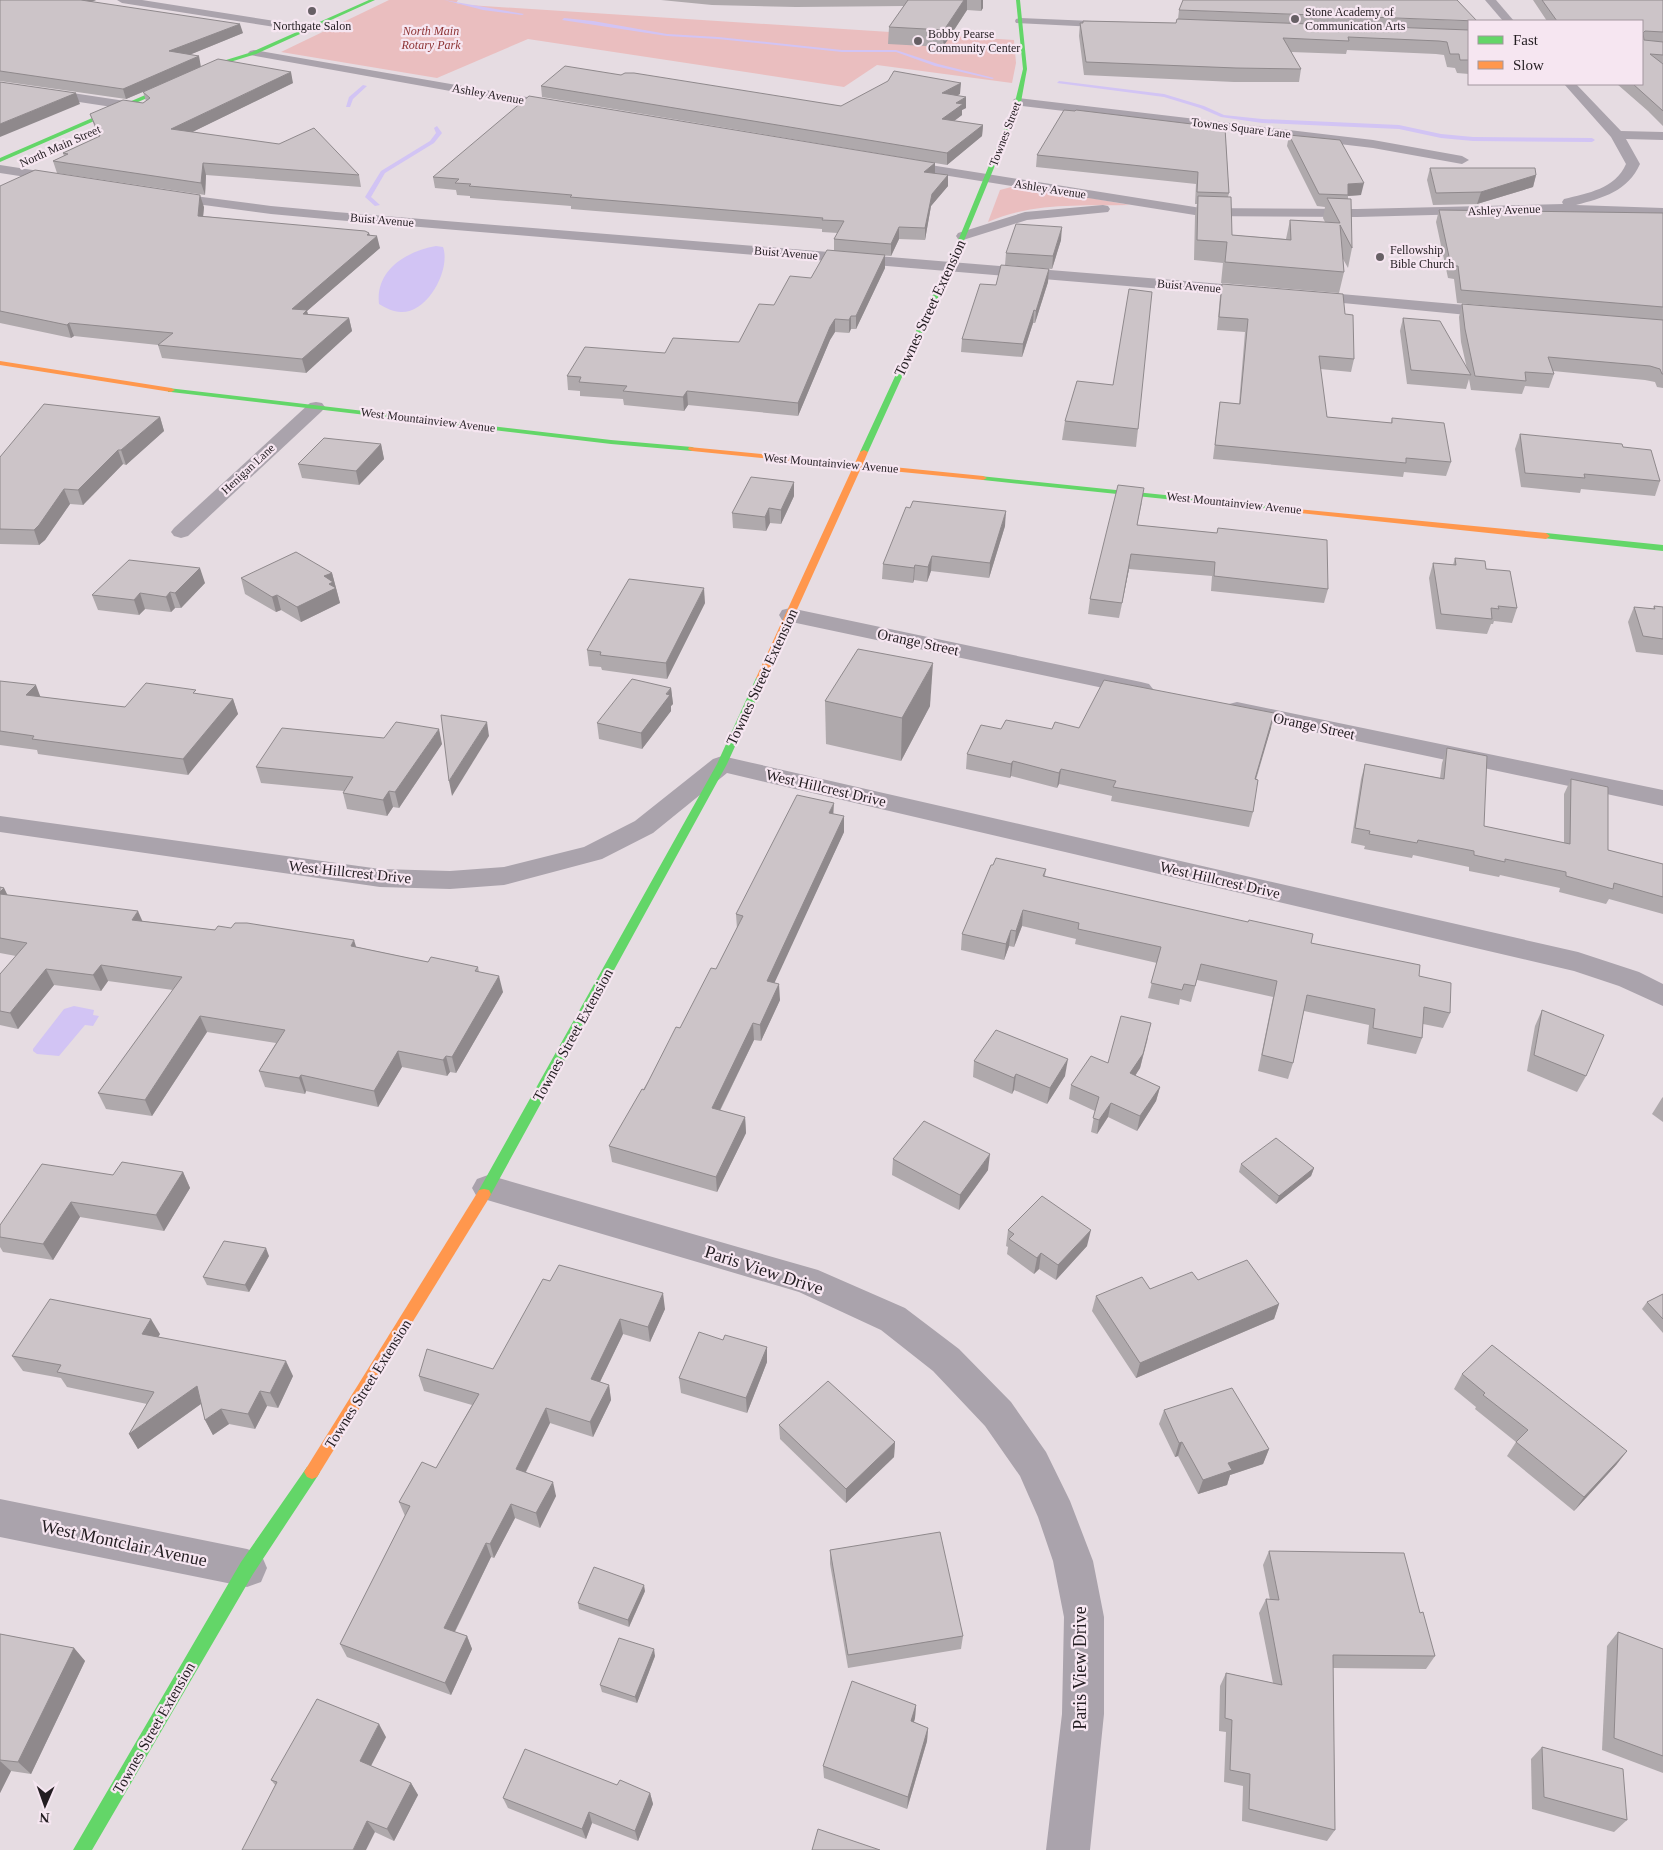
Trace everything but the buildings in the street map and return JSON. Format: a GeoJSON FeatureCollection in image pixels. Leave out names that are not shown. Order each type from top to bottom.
{"type":"FeatureCollection","features":[{"type":"Feature","properties":{"kind":"street"},"geometry":{"type":"LineString","coordinates":[[122,0],[307,29]]}},
{"type":"Feature","properties":{"kind":"street","name":"North Main Street"},"geometry":{"type":"LineString","coordinates":[[1,168],[125,105],[228,61],[254,53],[373,0]]}},
{"type":"Feature","properties":{"kind":"street","name":"Townes Street"},"geometry":{"type":"LineString","coordinates":[[987,179],[1018,102],[1025,69],[1018,0]]}},
{"type":"Feature","properties":{"kind":"street"},"geometry":{"type":"LineString","coordinates":[[1490,0],[1508,20]]}},
{"type":"Feature","properties":{"kind":"street"},"geometry":{"type":"LineString","coordinates":[[1020,21],[1126,25]]}},
{"type":"Feature","properties":{"kind":"street","name":"North Main Street"},"geometry":{"type":"LineString","coordinates":[[1,168],[146,108],[244,63],[254,53]]}},
{"type":"Feature","properties":{"kind":"street","name":"Ashley Avenue"},"geometry":{"type":"LineString","coordinates":[[254,53],[578,110]]}},
{"type":"Feature","properties":{"kind":"street"},"geometry":{"type":"LineString","coordinates":[[1543,208],[1598,194],[1618,183],[1630,171],[1633,164],[1617,135],[1571,85]]}},
{"type":"Feature","properties":{"kind":"street"},"geometry":{"type":"LineString","coordinates":[[0,86],[146,108]]}},
{"type":"Feature","properties":{"kind":"street","name":"Townes Square Lane"},"geometry":{"type":"LineString","coordinates":[[1018,102],[1373,144],[1462,160]]}},
{"type":"Feature","properties":{"kind":"street"},"geometry":{"type":"LineString","coordinates":[[1617,135],[1663,136]]}},
{"type":"Feature","properties":{"kind":"street"},"geometry":{"type":"LineString","coordinates":[[1626,150],[1644,151]]}},
{"type":"Feature","properties":{"kind":"street","name":"Ashley Avenue"},"geometry":{"type":"LineString","coordinates":[[883,161],[1166,208],[1201,212],[1357,213],[1543,208],[1659,212]]}},
{"type":"Feature","properties":{"kind":"street"},"geometry":{"type":"LineString","coordinates":[[1,168],[77,181]]}},
{"type":"Feature","properties":{"kind":"street","name":"Townes Street Extension"},"geometry":{"type":"LineString","coordinates":[[82,1850],[247,1568],[339,1431],[488,1188],[722,764],[963,236],[987,179]]}},
{"type":"Feature","properties":{"kind":"street"},"geometry":{"type":"LineString","coordinates":[[1618,183],[1659,212]]}},
{"type":"Feature","properties":{"kind":"street","name":"Buist Avenue"},"geometry":{"type":"LineString","coordinates":[[146,193],[271,210],[336,216],[1515,314]]}},
{"type":"Feature","properties":{"kind":"street","name":"Ashley Avenue"},"geometry":{"type":"LineString","coordinates":[[963,236],[1012,218],[1042,213],[1166,208]]}},
{"type":"Feature","properties":{"kind":"street","name":"West Mountainview Avenue"},"geometry":{"type":"LineString","coordinates":[[0,363],[121,384],[611,442],[859,465],[1663,548]]}},
{"type":"Feature","properties":{"kind":"street","name":"Henigan Lane"},"geometry":{"type":"LineString","coordinates":[[180,532],[316,407]]}},
{"type":"Feature","properties":{"kind":"street","name":"Orange Street"},"geometry":{"type":"LineString","coordinates":[[790,615],[1166,694]]}},
{"type":"Feature","properties":{"kind":"street","name":"Orange Street"},"geometry":{"type":"LineString","coordinates":[[1215,705],[1663,798]]}},
{"type":"Feature","properties":{"kind":"street","name":"West Hillcrest Drive"},"geometry":{"type":"LineString","coordinates":[[0,824],[380,878],[450,880],[504,876],[594,854],[644,827],[722,764],[1578,962],[1629,980],[1663,996]]}},
{"type":"Feature","properties":{"kind":"street","name":"Paris View Drive"},"geometry":{"type":"LineString","coordinates":[[488,1188],[815,1284],[893,1319],[946,1360],[998,1414],[1033,1464],[1056,1514],[1073,1561],[1084,1617],[1083,1714],[1068,1850]]}},
{"type":"Feature","properties":{"kind":"street","name":"West Montclair Avenue"},"geometry":{"type":"LineString","coordinates":[[0,1518],[247,1568]]}},
{"type":"Feature","properties":{"kind":"green space","name":"North Main Rotary Park"},"geometry":{"type":"Polygon","coordinates":[[[389,0],[458,0],[456,3],[468,5],[1014,40],[1016,63],[1012,83],[877,65],[844,87],[528,39],[437,78],[281,52],[389,0]]]}},
{"type":"Feature","properties":{"kind":"green space"},"geometry":{"type":"Polygon","coordinates":[[[1015,186],[1130,205],[1040,208],[1023,211],[988,222],[1000,190],[1015,186]]]}},
{"type":"Feature","properties":{"kind":"shaded area"},"geometry":{"type":"Polygon","coordinates":[[[436,246],[443,247],[445,256],[444,267],[435,288],[428,298],[411,310],[401,312],[392,311],[379,304],[379,292],[382,281],[395,264],[414,252],[436,246]]]}},
{"type":"Feature","properties":{"kind":"shaded area"},"geometry":{"type":"Polygon","coordinates":[[[74,1006],[94,1010],[93,1015],[99,1016],[93,1026],[85,1025],[59,1056],[37,1054],[33,1051],[64,1009],[74,1006]]]}},
{"type":"Feature","properties":{"kind":"waterway"},"geometry":{"type":"LineString","coordinates":[[446,0],[483,9],[522,14]]}},
{"type":"Feature","properties":{"kind":"waterway"},"geometry":{"type":"LineString","coordinates":[[564,19],[667,35],[718,38],[842,51],[896,51],[937,65],[992,78]]}},
{"type":"Feature","properties":{"kind":"waterway"},"geometry":{"type":"LineString","coordinates":[[1059,82],[1164,96],[1202,107],[1223,116],[1262,121],[1399,127],[1441,136],[1473,139],[1592,140]]}},
{"type":"Feature","properties":{"kind":"waterway"},"geometry":{"type":"LineString","coordinates":[[348,106],[351,98],[365,86]]}},
{"type":"Feature","properties":{"kind":"waterway"},"geometry":{"type":"LineString","coordinates":[[377,205],[368,197],[383,172],[432,142],[439,133],[437,128]]}},
{"type":"Feature","properties":{"kind":"traffic: fast"},"geometry":{"type":"LineString","coordinates":[[0,160],[228,61],[254,53],[373,0]]}},
{"type":"Feature","properties":{"kind":"traffic: fast"},"geometry":{"type":"LineString","coordinates":[[864,452],[963,236],[1018,102],[1025,69],[1018,0]]}},
{"type":"Feature","properties":{"kind":"traffic: fast"},"geometry":{"type":"LineString","coordinates":[[171,390],[611,442],[692,449]]}},
{"type":"Feature","properties":{"kind":"traffic: fast"},"geometry":{"type":"LineString","coordinates":[[983,478],[1300,511]]}},
{"type":"Feature","properties":{"kind":"traffic: fast"},"geometry":{"type":"LineString","coordinates":[[1546,536],[1663,548]]}},
{"type":"Feature","properties":{"kind":"traffic: fast"},"geometry":{"type":"LineString","coordinates":[[484,1194],[722,764],[761,678]]}},
{"type":"Feature","properties":{"kind":"traffic: fast"},"geometry":{"type":"LineString","coordinates":[[82,1850],[247,1568],[312,1472]]}},
{"type":"Feature","properties":{"kind":"traffic: slow"},"geometry":{"type":"LineString","coordinates":[[0,363],[171,390]]}},
{"type":"Feature","properties":{"kind":"traffic: slow"},"geometry":{"type":"LineString","coordinates":[[692,449],[983,478]]}},
{"type":"Feature","properties":{"kind":"traffic: slow"},"geometry":{"type":"LineString","coordinates":[[761,678],[864,452]]}},
{"type":"Feature","properties":{"kind":"traffic: slow"},"geometry":{"type":"LineString","coordinates":[[1300,511],[1546,536]]}},
{"type":"Feature","properties":{"kind":"traffic: slow"},"geometry":{"type":"LineString","coordinates":[[312,1472],[484,1194]]}},
{"type":"Feature","properties":{"kind":"place","name":"Northgate Salon"},"geometry":{"type":"Point","coordinates":[312,11]}},
{"type":"Feature","properties":{"kind":"place","name":"Stone Academy of Communication Arts"},"geometry":{"type":"Point","coordinates":[1295,19]}},
{"type":"Feature","properties":{"kind":"place","name":"Bobby Pearse Community Center"},"geometry":{"type":"Point","coordinates":[918,41]}},
{"type":"Feature","properties":{"kind":"place","name":"Fellowship Bible Church"},"geometry":{"type":"Point","coordinates":[1380,257]}}]}
